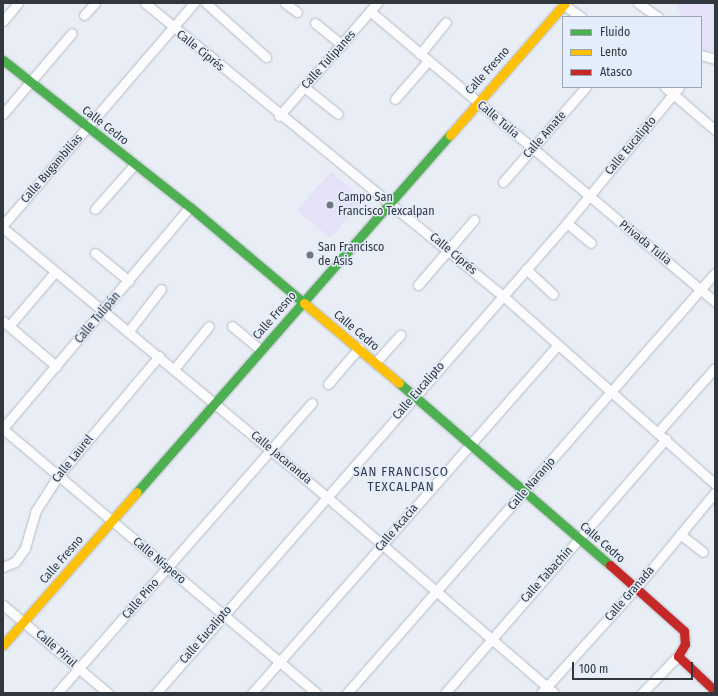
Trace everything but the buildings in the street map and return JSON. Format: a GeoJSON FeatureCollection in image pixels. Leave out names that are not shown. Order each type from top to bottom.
{"type":"FeatureCollection","features":[{"type":"Feature","properties":{"kind":"street"},"geometry":{"type":"LineString","coordinates":[[3,21],[18,3]]}},
{"type":"Feature","properties":{"kind":"street"},"geometry":{"type":"LineString","coordinates":[[84,15],[95,3]]}},
{"type":"Feature","properties":{"kind":"street","name":"Calle Ciprés"},"geometry":{"type":"LineString","coordinates":[[145,3],[174,30],[391,203],[502,295],[715,484]]}},
{"type":"Feature","properties":{"kind":"street","name":"Calle Bugambilias"},"geometry":{"type":"LineString","coordinates":[[3,225],[174,30],[194,3]]}},
{"type":"Feature","properties":{"kind":"street"},"geometry":{"type":"LineString","coordinates":[[206,3],[266,57]]}},
{"type":"Feature","properties":{"kind":"street"},"geometry":{"type":"LineString","coordinates":[[285,3],[298,12]]}},
{"type":"Feature","properties":{"kind":"street","name":"Calle Tulipanes"},"geometry":{"type":"LineString","coordinates":[[280,116],[377,3]]}},
{"type":"Feature","properties":{"kind":"street"},"geometry":{"type":"LineString","coordinates":[[638,3],[657,16]]}},
{"type":"Feature","properties":{"kind":"street"},"geometry":{"type":"LineString","coordinates":[[564,4],[580,16]]}},
{"type":"Feature","properties":{"kind":"street","name":"Calle Fresno"},"geometry":{"type":"LineString","coordinates":[[3,645],[391,203],[476,102],[564,4]]}},
{"type":"Feature","properties":{"kind":"street","name":"Calle Tulia"},"geometry":{"type":"LineString","coordinates":[[370,12],[589,197]]}},
{"type":"Feature","properties":{"kind":"street"},"geometry":{"type":"LineString","coordinates":[[420,54],[446,22]]}},
{"type":"Feature","properties":{"kind":"street"},"geometry":{"type":"LineString","coordinates":[[316,23],[342,45]]}},
{"type":"Feature","properties":{"kind":"street"},"geometry":{"type":"LineString","coordinates":[[3,114],[72,33]]}},
{"type":"Feature","properties":{"kind":"street"},"geometry":{"type":"LineString","coordinates":[[702,58],[715,59]]}},
{"type":"Feature","properties":{"kind":"street","name":"Calle Cedro"},"geometry":{"type":"LineString","coordinates":[[3,60],[29,82],[190,207],[302,303],[416,396],[636,588],[684,631],[685,644],[678,656]]}},
{"type":"Feature","properties":{"kind":"street"},"geometry":{"type":"LineString","coordinates":[[395,98],[428,61]]}},
{"type":"Feature","properties":{"kind":"street"},"geometry":{"type":"LineString","coordinates":[[304,87],[338,114]]}},
{"type":"Feature","properties":{"kind":"street","name":"Calle Amate"},"geometry":{"type":"LineString","coordinates":[[503,182],[585,88]]}},
{"type":"Feature","properties":{"kind":"street"},"geometry":{"type":"LineString","coordinates":[[676,91],[715,130]]}},
{"type":"Feature","properties":{"kind":"street","name":"Calle Eucalipto"},"geometry":{"type":"LineString","coordinates":[[156,693],[416,396],[502,295],[567,223],[676,91]]}},
{"type":"Feature","properties":{"kind":"street"},"geometry":{"type":"LineString","coordinates":[[95,209],[135,164]]}},
{"type":"Feature","properties":{"kind":"street","name":"Privada Tulia"},"geometry":{"type":"LineString","coordinates":[[589,197],[701,289]]}},
{"type":"Feature","properties":{"kind":"street","name":"Calle Tulipán"},"geometry":{"type":"LineString","coordinates":[[3,428],[104,312],[190,207]]}},
{"type":"Feature","properties":{"kind":"street"},"geometry":{"type":"LineString","coordinates":[[418,285],[474,220]]}},
{"type":"Feature","properties":{"kind":"street"},"geometry":{"type":"LineString","coordinates":[[567,223],[591,243]]}},
{"type":"Feature","properties":{"kind":"street","name":"Calle Jacaranda"},"geometry":{"type":"LineString","coordinates":[[3,228],[216,403],[491,637],[544,690],[554,693]]}},
{"type":"Feature","properties":{"kind":"street"},"geometry":{"type":"LineString","coordinates":[[95,253],[129,281]]}},
{"type":"Feature","properties":{"kind":"street"},"geometry":{"type":"LineString","coordinates":[[526,269],[553,294]]}},
{"type":"Feature","properties":{"kind":"street"},"geometry":{"type":"LineString","coordinates":[[55,272],[6,324],[56,366]]}},
{"type":"Feature","properties":{"kind":"street","name":"Calle Naranjo"},"geometry":{"type":"LineString","coordinates":[[347,693],[525,492],[610,390],[715,273]]}},
{"type":"Feature","properties":{"kind":"street"},"geometry":{"type":"LineString","coordinates":[[128,332],[161,289]]}},
{"type":"Feature","properties":{"kind":"street"},"geometry":{"type":"LineString","coordinates":[[701,289],[715,302]]}},
{"type":"Feature","properties":{"kind":"street"},"geometry":{"type":"LineString","coordinates":[[174,369],[209,326]]}},
{"type":"Feature","properties":{"kind":"street"},"geometry":{"type":"LineString","coordinates":[[232,326],[261,350]]}},
{"type":"Feature","properties":{"kind":"street"},"geometry":{"type":"LineString","coordinates":[[374,363],[400,335]]}},
{"type":"Feature","properties":{"kind":"street","name":"Calle Acacia"},"geometry":{"type":"LineString","coordinates":[[252,693],[558,345]]}},
{"type":"Feature","properties":{"kind":"street"},"geometry":{"type":"LineString","coordinates":[[328,384],[359,348]]}},
{"type":"Feature","properties":{"kind":"street","name":"Calle Laurel"},"geometry":{"type":"LineString","coordinates":[[3,567],[16,562],[25,548],[35,512],[58,476],[158,356]]}},
{"type":"Feature","properties":{"kind":"street"},"geometry":{"type":"LineString","coordinates":[[658,432],[715,368]]}},
{"type":"Feature","properties":{"kind":"street","name":"Calle Pino"},"geometry":{"type":"LineString","coordinates":[[57,693],[312,403]]}},
{"type":"Feature","properties":{"kind":"street","name":"Calle Níspero"},"geometry":{"type":"LineString","coordinates":[[3,428],[278,663],[316,693]]}},
{"type":"Feature","properties":{"kind":"street","name":"Calle Tabachín"},"geometry":{"type":"LineString","coordinates":[[445,693],[491,637],[580,540],[666,439]]}},
{"type":"Feature","properties":{"kind":"street","name":"Calle Granada"},"geometry":{"type":"LineString","coordinates":[[544,690],[636,588],[715,492]]}},
{"type":"Feature","properties":{"kind":"street"},"geometry":{"type":"LineString","coordinates":[[680,534],[702,552]]}},
{"type":"Feature","properties":{"kind":"street","name":"Calle Pirul"},"geometry":{"type":"LineString","coordinates":[[3,605],[108,693]]}},
{"type":"Feature","properties":{"kind":"street"},"geometry":{"type":"LineString","coordinates":[[642,693],[678,656],[715,690]]}},
{"type":"Feature","properties":{"kind":"shaded area"},"geometry":{"type":"Polygon","coordinates":[[[676,3],[715,3],[715,51],[702,50],[702,16],[682,16],[676,3]]]}},
{"type":"Feature","properties":{"kind":"shaded area","name":"Campo San Francisco Texcalpan"},"geometry":{"type":"Polygon","coordinates":[[[331,172],[364,200],[330,238],[297,210],[331,172]]]}},
{"type":"Feature","properties":{"kind":"traffic: fast"},"geometry":{"type":"LineString","coordinates":[[3,60],[190,207],[304,303]]}},
{"type":"Feature","properties":{"kind":"traffic: fast"},"geometry":{"type":"LineString","coordinates":[[137,492],[450,135]]}},
{"type":"Feature","properties":{"kind":"traffic: fast"},"geometry":{"type":"LineString","coordinates":[[399,383],[610,565]]}},
{"type":"Feature","properties":{"kind":"traffic: slow"},"geometry":{"type":"LineString","coordinates":[[450,135],[565,3]]}},
{"type":"Feature","properties":{"kind":"traffic: slow"},"geometry":{"type":"LineString","coordinates":[[304,303],[399,383]]}},
{"type":"Feature","properties":{"kind":"traffic: slow"},"geometry":{"type":"LineString","coordinates":[[3,645],[137,492]]}},
{"type":"Feature","properties":{"kind":"traffic: jam"},"geometry":{"type":"LineString","coordinates":[[610,565],[684,631],[685,644],[678,656],[715,691]]}},
{"type":"Feature","properties":{"kind":"place","name":"Campo San Francisco Texcalpan"},"geometry":{"type":"Point","coordinates":[330,205]}},
{"type":"Feature","properties":{"kind":"place","name":"San Francisco de Asis"},"geometry":{"type":"Point","coordinates":[310,255]}},
{"type":"Feature","properties":{"kind":"district","name":"SAN FRANCISCO TEXCALPAN"},"geometry":{"type":"Point","coordinates":[401,480]}}]}
